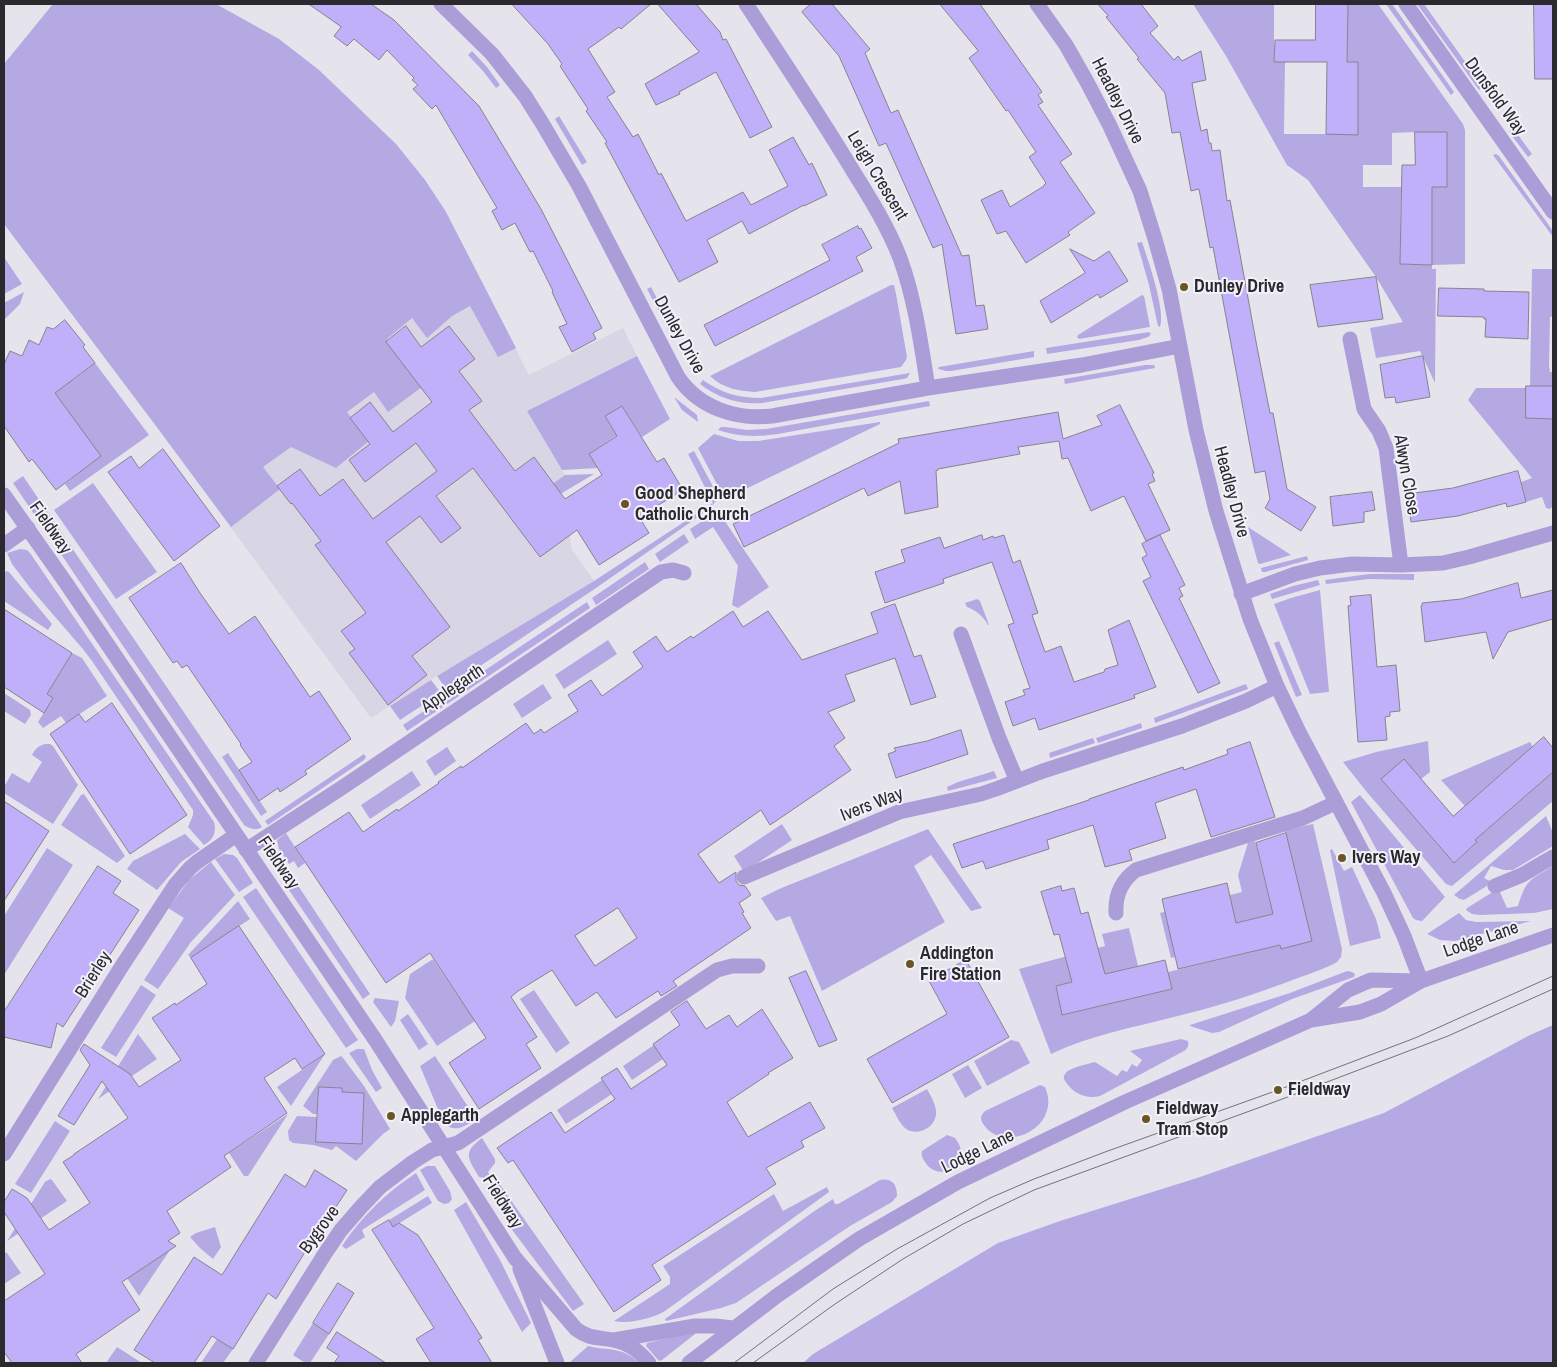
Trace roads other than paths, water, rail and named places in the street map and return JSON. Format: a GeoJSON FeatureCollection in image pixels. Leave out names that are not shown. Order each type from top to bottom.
{"type":"FeatureCollection","features":[{"type":"Feature","properties":{"kind":"street","name":"Dunley Drive"},"geometry":{"type":"LineString","coordinates":[[441,4],[492,54],[526,96],[579,186],[678,377],[696,397],[716,409],[726,413],[754,418],[772,416],[928,388],[1082,365],[1180,346]]}},
{"type":"Feature","properties":{"kind":"street","name":"Leigh Crescent"},"geometry":{"type":"LineString","coordinates":[[746,4],[845,158],[896,247],[911,292],[928,388]]}},
{"type":"Feature","properties":{"kind":"street","name":"Headley Drive"},"geometry":{"type":"LineString","coordinates":[[1037,4],[1066,45],[1087,82],[1140,191],[1163,265],[1203,461],[1216,512],[1241,594],[1278,686],[1312,759],[1398,922],[1421,981]]}},
{"type":"Feature","properties":{"kind":"street","name":"Dunsfold Way"},"geometry":{"type":"LineString","coordinates":[[1406,4],[1553,212]]}},
{"type":"Feature","properties":{"kind":"street","name":"Alwyn Close"},"geometry":{"type":"LineString","coordinates":[[1350,339],[1364,409],[1380,431],[1386,448],[1401,565]]}},
{"type":"Feature","properties":{"kind":"street","name":"Fieldway"},"geometry":{"type":"LineString","coordinates":[[4,495],[376,1041],[515,1258],[576,1329],[589,1337],[613,1340],[633,1348],[649,1363]]}},
{"type":"Feature","properties":{"kind":"street"},"geometry":{"type":"LineString","coordinates":[[4,545],[28,528]]}},
{"type":"Feature","properties":{"kind":"street"},"geometry":{"type":"LineString","coordinates":[[1241,594],[1295,574],[1320,568],[1352,564],[1401,565],[1449,562],[1553,533]]}},
{"type":"Feature","properties":{"kind":"street","name":"Applegarth"},"geometry":{"type":"LineString","coordinates":[[246,850],[661,572],[672,570],[684,572]]}},
{"type":"Feature","properties":{"kind":"street"},"geometry":{"type":"LineString","coordinates":[[961,634],[999,738],[1017,781]]}},
{"type":"Feature","properties":{"kind":"street","name":"Ivers Way"},"geometry":{"type":"LineString","coordinates":[[744,878],[900,812],[981,794],[1182,726],[1237,705],[1278,686]]}},
{"type":"Feature","properties":{"kind":"street"},"geometry":{"type":"LineString","coordinates":[[1116,913],[1116,904],[1121,887],[1125,880],[1136,870],[1297,820],[1335,803]]}},
{"type":"Feature","properties":{"kind":"street","name":"Brierley"},"geometry":{"type":"LineString","coordinates":[[4,1154],[175,885],[190,868],[236,835]]}},
{"type":"Feature","properties":{"kind":"street"},"geometry":{"type":"LineString","coordinates":[[1496,886],[1522,875],[1553,857]]}},
{"type":"Feature","properties":{"kind":"street","name":"Lodge Lane"},"geometry":{"type":"LineString","coordinates":[[688,1363],[733,1328],[859,1239],[930,1197],[1125,1102],[1311,1020],[1360,1012],[1381,1004],[1421,981],[1553,934]]}},
{"type":"Feature","properties":{"kind":"street"},"geometry":{"type":"LineString","coordinates":[[444,1146],[458,1143],[717,970],[732,966],[758,966]]}},
{"type":"Feature","properties":{"kind":"street","name":"Lodge Lane"},"geometry":{"type":"LineString","coordinates":[[1311,1020],[1348,990],[1371,980],[1421,981]]}},
{"type":"Feature","properties":{"kind":"street","name":"Bygrove"},"geometry":{"type":"LineString","coordinates":[[256,1363],[321,1260],[351,1218],[390,1179],[432,1150],[444,1146]]}},
{"type":"Feature","properties":{"kind":"street","name":"Fieldway"},"geometry":{"type":"LineString","coordinates":[[515,1258],[557,1363]]}},
{"type":"Feature","properties":{"kind":"street","name":"Fieldway"},"geometry":{"type":"LineString","coordinates":[[613,1340],[694,1326],[733,1328]]}},
{"type":"Feature","properties":{"kind":"tram line"},"geometry":{"type":"LineString","coordinates":[[734,1363],[833,1289],[897,1249],[990,1198],[1105,1152],[1278,1090],[1415,1038],[1553,976]]}},
{"type":"Feature","properties":{"kind":"tram line"},"geometry":{"type":"LineString","coordinates":[[753,1363],[835,1304],[903,1259],[963,1224],[1034,1190],[1448,1036],[1553,989]]}},
{"type":"Feature","properties":{"kind":"place","name":"Dunley Drive"},"geometry":{"type":"Point","coordinates":[1184,287]}},
{"type":"Feature","properties":{"kind":"place","name":"Good Shepherd Catholic Church"},"geometry":{"type":"Point","coordinates":[625,504]}},
{"type":"Feature","properties":{"kind":"place","name":"Ivers Way"},"geometry":{"type":"Point","coordinates":[1342,858]}},
{"type":"Feature","properties":{"kind":"place","name":"Addington Fire Station"},"geometry":{"type":"Point","coordinates":[910,964]}},
{"type":"Feature","properties":{"kind":"place","name":"Fieldway"},"geometry":{"type":"Point","coordinates":[1278,1090]}},
{"type":"Feature","properties":{"kind":"place","name":"Applegarth"},"geometry":{"type":"Point","coordinates":[391,1116]}},
{"type":"Feature","properties":{"kind":"place","name":"Fieldway Tram Stop"},"geometry":{"type":"Point","coordinates":[1146,1119]}}]}
